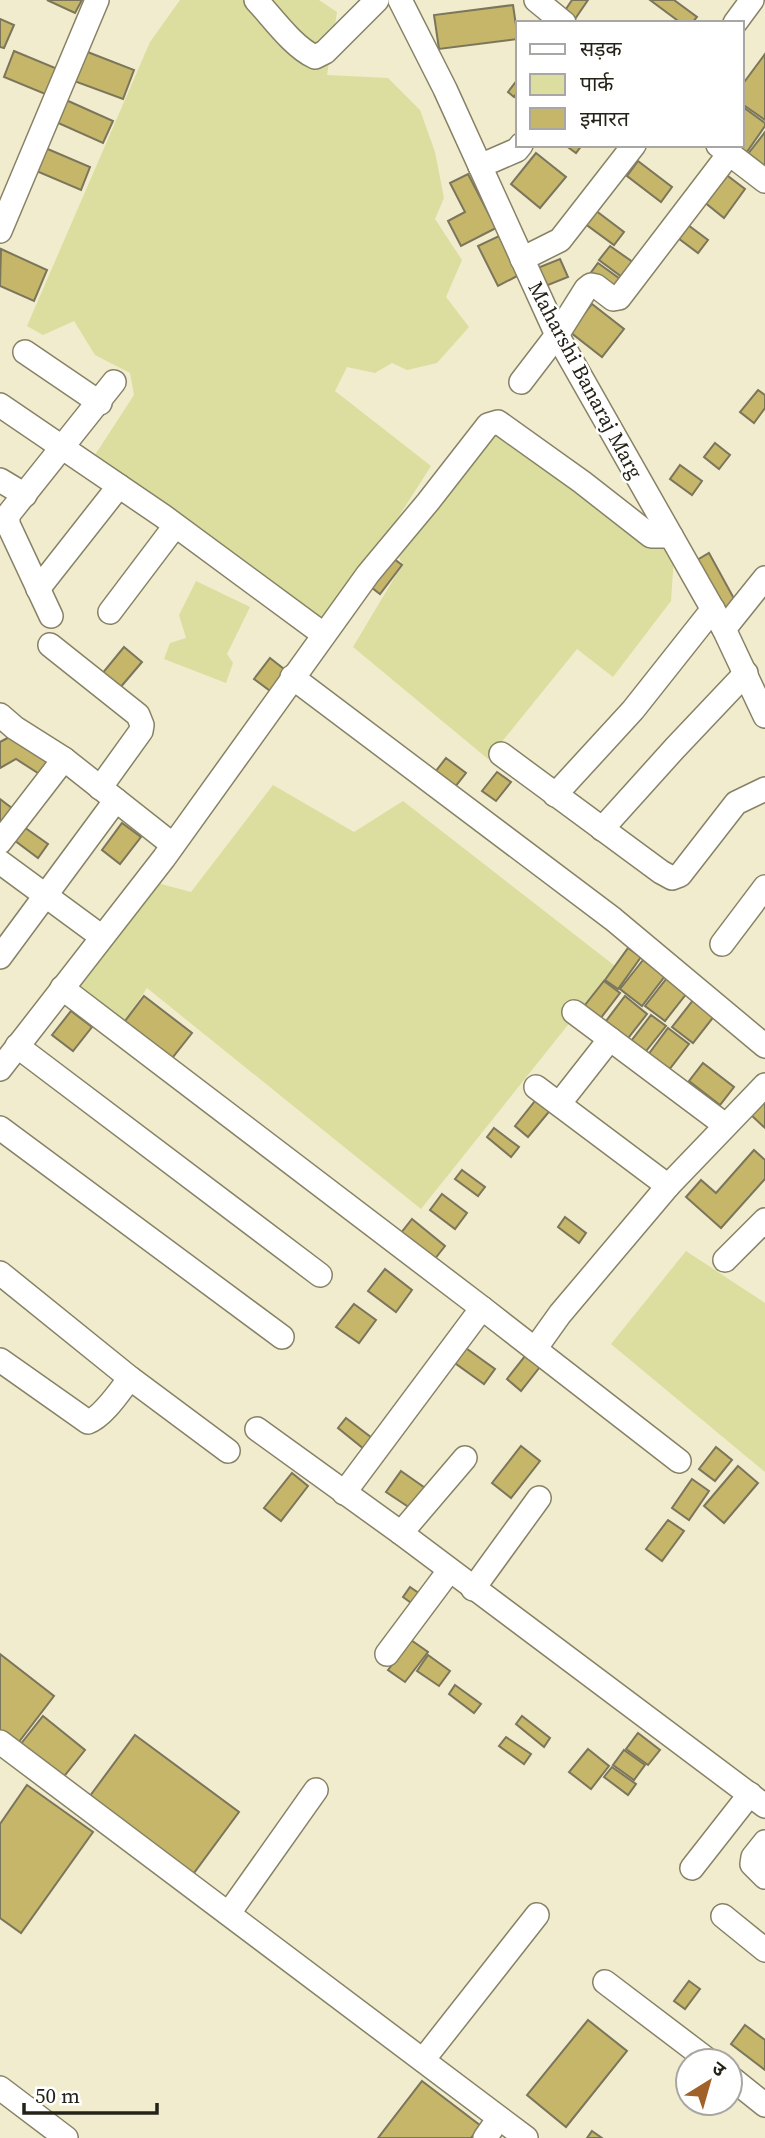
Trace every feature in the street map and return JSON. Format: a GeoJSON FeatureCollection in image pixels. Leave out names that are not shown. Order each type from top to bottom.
{"type":"FeatureCollection","features":[{"type":"Feature","properties":{"kind":"street"},"geometry":{"type":"LineString","coordinates":[[0,231],[97,0]]}},
{"type":"Feature","properties":{"kind":"street"},"geometry":{"type":"LineString","coordinates":[[256,0],[289,36],[315,57],[325,52],[377,0]]}},
{"type":"Feature","properties":{"kind":"street","name":"Maharshi Banaraj Marg"},"geometry":{"type":"LineString","coordinates":[[400,0],[445,89],[557,335],[718,619],[765,716]]}},
{"type":"Feature","properties":{"kind":"street"},"geometry":{"type":"LineString","coordinates":[[536,0],[562,21]]}},
{"type":"Feature","properties":{"kind":"street"},"geometry":{"type":"LineString","coordinates":[[737,21],[752,0]]}},
{"type":"Feature","properties":{"kind":"street"},"geometry":{"type":"LineString","coordinates":[[480,166],[518,147]]}},
{"type":"Feature","properties":{"kind":"street"},"geometry":{"type":"LineString","coordinates":[[523,259],[560,240],[632,147]]}},
{"type":"Feature","properties":{"kind":"street"},"geometry":{"type":"LineString","coordinates":[[521,382],[557,335],[586,289],[591,285],[596,286],[613,299],[618,298],[723,149],[765,181]]}},
{"type":"Feature","properties":{"kind":"street"},"geometry":{"type":"LineString","coordinates":[[25,352],[100,403]]}},
{"type":"Feature","properties":{"kind":"street"},"geometry":{"type":"LineString","coordinates":[[51,616],[8,524],[8,515],[100,403],[114,382]]}},
{"type":"Feature","properties":{"kind":"street"},"geometry":{"type":"LineString","coordinates":[[0,405],[119,486],[323,634]]}},
{"type":"Feature","properties":{"kind":"street"},"geometry":{"type":"LineString","coordinates":[[0,1069],[173,845],[323,634],[398,535],[428,502],[488,425],[498,422],[651,536],[671,536]]}},
{"type":"Feature","properties":{"kind":"street"},"geometry":{"type":"LineString","coordinates":[[0,480],[25,495]]}},
{"type":"Feature","properties":{"kind":"street"},"geometry":{"type":"LineString","coordinates":[[38,589],[119,486]]}},
{"type":"Feature","properties":{"kind":"street"},"geometry":{"type":"LineString","coordinates":[[110,612],[175,526]]}},
{"type":"Feature","properties":{"kind":"street"},"geometry":{"type":"LineString","coordinates":[[555,795],[718,619],[765,579]]}},
{"type":"Feature","properties":{"kind":"street"},"geometry":{"type":"LineString","coordinates":[[0,957],[46,896],[108,794],[141,732],[142,725],[138,715],[50,645]]}},
{"type":"Feature","properties":{"kind":"street"},"geometry":{"type":"LineString","coordinates":[[602,829],[746,673]]}},
{"type":"Feature","properties":{"kind":"street"},"geometry":{"type":"LineString","coordinates":[[292,677],[613,919],[765,1046]]}},
{"type":"Feature","properties":{"kind":"street"},"geometry":{"type":"LineString","coordinates":[[0,715],[15,728],[64,759],[173,845]]}},
{"type":"Feature","properties":{"kind":"street"},"geometry":{"type":"LineString","coordinates":[[501,754],[672,878],[680,875],[736,803],[765,789]]}},
{"type":"Feature","properties":{"kind":"street"},"geometry":{"type":"LineString","coordinates":[[0,842],[64,759]]}},
{"type":"Feature","properties":{"kind":"street"},"geometry":{"type":"LineString","coordinates":[[0,862],[102,937]]}},
{"type":"Feature","properties":{"kind":"street"},"geometry":{"type":"LineString","coordinates":[[722,944],[765,887]]}},
{"type":"Feature","properties":{"kind":"street"},"geometry":{"type":"LineString","coordinates":[[62,988],[679,1461]]}},
{"type":"Feature","properties":{"kind":"street"},"geometry":{"type":"LineString","coordinates":[[574,1012],[725,1125]]}},
{"type":"Feature","properties":{"kind":"street"},"geometry":{"type":"LineString","coordinates":[[559,1104],[610,1039]]}},
{"type":"Feature","properties":{"kind":"street"},"geometry":{"type":"LineString","coordinates":[[17,1046],[320,1275]]}},
{"type":"Feature","properties":{"kind":"street"},"geometry":{"type":"LineString","coordinates":[[535,1349],[560,1314],[668,1186],[765,1085]]}},
{"type":"Feature","properties":{"kind":"street"},"geometry":{"type":"LineString","coordinates":[[536,1087],[668,1186]]}},
{"type":"Feature","properties":{"kind":"street"},"geometry":{"type":"LineString","coordinates":[[0,1128],[282,1338]]}},
{"type":"Feature","properties":{"kind":"street"},"geometry":{"type":"LineString","coordinates":[[725,1260],[765,1220]]}},
{"type":"Feature","properties":{"kind":"street"},"geometry":{"type":"LineString","coordinates":[[0,1273],[130,1378],[228,1451]]}},
{"type":"Feature","properties":{"kind":"street"},"geometry":{"type":"LineString","coordinates":[[344,1493],[482,1308]]}},
{"type":"Feature","properties":{"kind":"street"},"geometry":{"type":"LineString","coordinates":[[0,1360],[88,1422],[99,1416],[130,1378]]}},
{"type":"Feature","properties":{"kind":"street"},"geometry":{"type":"LineString","coordinates":[[257,1429],[401,1533],[757,1800],[692,1868]]}},
{"type":"Feature","properties":{"kind":"street"},"geometry":{"type":"LineString","coordinates":[[401,1533],[465,1458]]}},
{"type":"Feature","properties":{"kind":"street"},"geometry":{"type":"LineString","coordinates":[[473,1589],[539,1498]]}},
{"type":"Feature","properties":{"kind":"street"},"geometry":{"type":"LineString","coordinates":[[387,1654],[449,1571]]}},
{"type":"Feature","properties":{"kind":"street"},"geometry":{"type":"LineString","coordinates":[[0,1742],[526,2138]]}},
{"type":"Feature","properties":{"kind":"street"},"geometry":{"type":"LineString","coordinates":[[229,1913],[316,1790]]}},
{"type":"Feature","properties":{"kind":"street"},"geometry":{"type":"LineString","coordinates":[[765,1842],[752,1864],[765,1877]]}},
{"type":"Feature","properties":{"kind":"street"},"geometry":{"type":"LineString","coordinates":[[423,2060],[537,1915]]}},
{"type":"Feature","properties":{"kind":"street"},"geometry":{"type":"LineString","coordinates":[[723,1916],[765,1950]]}},
{"type":"Feature","properties":{"kind":"street"},"geometry":{"type":"LineString","coordinates":[[605,1982],[691,2047]]}},
{"type":"Feature","properties":{"kind":"street"},"geometry":{"type":"LineString","coordinates":[[744,2086],[762,2097]]}},
{"type":"Feature","properties":{"kind":"street"},"geometry":{"type":"LineString","coordinates":[[0,2088],[66,2138]]}},
{"type":"Feature","properties":{"kind":"street"},"geometry":{"type":"LineString","coordinates":[[485,2138],[499,2118]]}},
{"type":"Feature","properties":{"kind":"green space"},"geometry":{"type":"Polygon","coordinates":[[[180,0],[319,0],[337,12],[327,75],[388,78],[420,110],[435,152],[444,198],[435,219],[462,260],[446,297],[469,327],[437,363],[407,370],[392,363],[375,373],[347,367],[335,391],[431,466],[330,624],[95,455],[134,395],[130,373],[95,355],[74,321],[43,335],[27,326],[150,42],[180,0]]]}},
{"type":"Feature","properties":{"kind":"green space"},"geometry":{"type":"Polygon","coordinates":[[[494,423],[674,556],[671,601],[613,677],[577,649],[488,759],[353,647],[402,565],[392,537],[494,423]]]}},
{"type":"Feature","properties":{"kind":"green space"},"geometry":{"type":"Polygon","coordinates":[[[196,581],[250,607],[227,654],[233,663],[226,683],[164,659],[170,643],[186,638],[179,615],[196,581]]]}},
{"type":"Feature","properties":{"kind":"green space"},"geometry":{"type":"Polygon","coordinates":[[[273,785],[354,832],[403,801],[615,966],[421,1209],[147,988],[122,1025],[70,978],[146,880],[191,892],[273,785]]]}},
{"type":"Feature","properties":{"kind":"green space"},"geometry":{"type":"Polygon","coordinates":[[[686,1251],[765,1303],[765,1472],[611,1344],[686,1251]]]}},
{"type":"Feature","properties":{"kind":"building"},"geometry":{"type":"Polygon","coordinates":[[[47,0],[82,0],[75,13],[47,0]]]}},
{"type":"Feature","properties":{"kind":"building"},"geometry":{"type":"Polygon","coordinates":[[[572,0],[588,0],[574,21],[562,15],[572,0]]]}},
{"type":"Feature","properties":{"kind":"building"},"geometry":{"type":"Polygon","coordinates":[[[650,0],[674,0],[697,17],[694,21],[678,21],[650,0]]]}},
{"type":"Feature","properties":{"kind":"building"},"geometry":{"type":"Polygon","coordinates":[[[513,5],[516,39],[439,49],[434,15],[513,5]]]}},
{"type":"Feature","properties":{"kind":"building"},"geometry":{"type":"Polygon","coordinates":[[[0,19],[14,25],[4,48],[0,47],[0,19]]]}},
{"type":"Feature","properties":{"kind":"building"},"geometry":{"type":"Polygon","coordinates":[[[14,51],[60,70],[50,96],[4,77],[14,51]]]}},
{"type":"Feature","properties":{"kind":"building"},"geometry":{"type":"Polygon","coordinates":[[[85,51],[134,70],[123,99],[74,81],[85,51]]]}},
{"type":"Feature","properties":{"kind":"building"},"geometry":{"type":"Polygon","coordinates":[[[765,54],[765,120],[744,105],[744,82],[765,54]]]}},
{"type":"Feature","properties":{"kind":"building"},"geometry":{"type":"Polygon","coordinates":[[[516,82],[514,97],[508,92],[516,82]]]}},
{"type":"Feature","properties":{"kind":"building"},"geometry":{"type":"Polygon","coordinates":[[[66,100],[113,121],[103,143],[56,122],[66,100]]]}},
{"type":"Feature","properties":{"kind":"building"},"geometry":{"type":"Polygon","coordinates":[[[744,108],[765,123],[765,126],[742,159],[726,147],[744,147],[744,108]]]}},
{"type":"Feature","properties":{"kind":"building"},"geometry":{"type":"Polygon","coordinates":[[[765,132],[765,175],[744,159],[765,132]]]}},
{"type":"Feature","properties":{"kind":"building"},"geometry":{"type":"Polygon","coordinates":[[[43,147],[90,167],[81,190],[34,170],[43,147]]]}},
{"type":"Feature","properties":{"kind":"building"},"geometry":{"type":"Polygon","coordinates":[[[568,147],[580,147],[576,153],[568,147]]]}},
{"type":"Feature","properties":{"kind":"building"},"geometry":{"type":"Polygon","coordinates":[[[536,153],[566,177],[540,208],[511,184],[536,153]]]}},
{"type":"Feature","properties":{"kind":"building"},"geometry":{"type":"Polygon","coordinates":[[[638,161],[672,187],[661,202],[627,176],[638,161]]]}},
{"type":"Feature","properties":{"kind":"building"},"geometry":{"type":"Polygon","coordinates":[[[724,173],[745,189],[724,218],[703,201],[724,173]]]}},
{"type":"Feature","properties":{"kind":"building"},"geometry":{"type":"Polygon","coordinates":[[[468,174],[496,228],[461,246],[448,221],[465,212],[450,183],[468,174]]]}},
{"type":"Feature","properties":{"kind":"building"},"geometry":{"type":"Polygon","coordinates":[[[595,210],[624,232],[614,245],[584,223],[595,210]]]}},
{"type":"Feature","properties":{"kind":"building"},"geometry":{"type":"Polygon","coordinates":[[[684,222],[708,240],[698,253],[674,235],[684,222]]]}},
{"type":"Feature","properties":{"kind":"building"},"geometry":{"type":"Polygon","coordinates":[[[499,236],[519,275],[498,286],[478,246],[499,236]]]}},
{"type":"Feature","properties":{"kind":"building"},"geometry":{"type":"Polygon","coordinates":[[[610,246],[637,265],[626,280],[599,260],[610,246]]]}},
{"type":"Feature","properties":{"kind":"building"},"geometry":{"type":"Polygon","coordinates":[[[1,249],[47,270],[34,301],[0,286],[1,249]]]}},
{"type":"Feature","properties":{"kind":"building"},"geometry":{"type":"Polygon","coordinates":[[[560,259],[568,277],[543,287],[535,269],[560,259]]]}},
{"type":"Feature","properties":{"kind":"building"},"geometry":{"type":"Polygon","coordinates":[[[598,263],[623,281],[614,293],[589,275],[598,263]]]}},
{"type":"Feature","properties":{"kind":"building"},"geometry":{"type":"Polygon","coordinates":[[[592,304],[624,329],[602,357],[570,332],[592,304]]]}},
{"type":"Feature","properties":{"kind":"building"},"geometry":{"type":"Polygon","coordinates":[[[758,390],[765,395],[765,408],[754,423],[740,412],[758,390]]]}},
{"type":"Feature","properties":{"kind":"building"},"geometry":{"type":"Polygon","coordinates":[[[715,443],[730,455],[719,469],[704,457],[715,443]]]}},
{"type":"Feature","properties":{"kind":"building"},"geometry":{"type":"Polygon","coordinates":[[[680,465],[702,481],[692,495],[670,479],[680,465]]]}},
{"type":"Feature","properties":{"kind":"building"},"geometry":{"type":"Polygon","coordinates":[[[709,553],[737,604],[720,613],[692,563],[709,553]]]}},
{"type":"Feature","properties":{"kind":"building"},"geometry":{"type":"Polygon","coordinates":[[[389,555],[402,565],[380,594],[367,584],[389,555]]]}},
{"type":"Feature","properties":{"kind":"building"},"geometry":{"type":"Polygon","coordinates":[[[124,647],[142,662],[119,689],[101,675],[124,647]]]}},
{"type":"Feature","properties":{"kind":"building"},"geometry":{"type":"Polygon","coordinates":[[[270,658],[289,673],[273,693],[254,679],[270,658]]]}},
{"type":"Feature","properties":{"kind":"building"},"geometry":{"type":"Polygon","coordinates":[[[15,734],[56,759],[44,777],[16,759],[0,768],[0,742],[15,734]]]}},
{"type":"Feature","properties":{"kind":"building"},"geometry":{"type":"Polygon","coordinates":[[[446,758],[466,773],[451,792],[432,776],[446,758]]]}},
{"type":"Feature","properties":{"kind":"building"},"geometry":{"type":"Polygon","coordinates":[[[497,772],[511,782],[496,801],[482,791],[497,772]]]}},
{"type":"Feature","properties":{"kind":"building"},"geometry":{"type":"Polygon","coordinates":[[[0,799],[17,812],[0,834],[0,799]]]}},
{"type":"Feature","properties":{"kind":"building"},"geometry":{"type":"Polygon","coordinates":[[[122,823],[141,837],[120,864],[102,850],[122,823]]]}},
{"type":"Feature","properties":{"kind":"building"},"geometry":{"type":"Polygon","coordinates":[[[24,827],[48,844],[38,858],[14,840],[24,827]]]}},
{"type":"Feature","properties":{"kind":"building"},"geometry":{"type":"Polygon","coordinates":[[[628,948],[641,957],[618,989],[605,980],[628,948]]]}},
{"type":"Feature","properties":{"kind":"building"},"geometry":{"type":"Polygon","coordinates":[[[643,960],[665,976],[642,1006],[620,989],[643,960]]]}},
{"type":"Feature","properties":{"kind":"building"},"geometry":{"type":"Polygon","coordinates":[[[667,978],[687,993],[665,1021],[645,1006],[667,978]]]}},
{"type":"Feature","properties":{"kind":"building"},"geometry":{"type":"Polygon","coordinates":[[[604,981],[620,993],[597,1023],[581,1010],[604,981]]]}},
{"type":"Feature","properties":{"kind":"building"},"geometry":{"type":"Polygon","coordinates":[[[144,996],[192,1033],[169,1062],[122,1025],[144,996]]]}},
{"type":"Feature","properties":{"kind":"building"},"geometry":{"type":"Polygon","coordinates":[[[625,996],[647,1014],[625,1042],[603,1025],[625,996]]]}},
{"type":"Feature","properties":{"kind":"building"},"geometry":{"type":"Polygon","coordinates":[[[694,999],[715,1015],[693,1043],[672,1027],[694,999]]]}},
{"type":"Feature","properties":{"kind":"building"},"geometry":{"type":"Polygon","coordinates":[[[71,1011],[92,1027],[73,1051],[52,1035],[71,1011]]]}},
{"type":"Feature","properties":{"kind":"building"},"geometry":{"type":"Polygon","coordinates":[[[651,1015],[666,1026],[642,1056],[628,1045],[651,1015]]]}},
{"type":"Feature","properties":{"kind":"building"},"geometry":{"type":"Polygon","coordinates":[[[668,1028],[689,1044],[665,1075],[645,1059],[668,1028]]]}},
{"type":"Feature","properties":{"kind":"building"},"geometry":{"type":"Polygon","coordinates":[[[703,1063],[734,1087],[720,1105],[689,1081],[703,1063]]]}},
{"type":"Feature","properties":{"kind":"building"},"geometry":{"type":"Polygon","coordinates":[[[539,1096],[553,1107],[528,1137],[515,1126],[539,1096]]]}},
{"type":"Feature","properties":{"kind":"building"},"geometry":{"type":"Polygon","coordinates":[[[765,1099],[765,1128],[750,1114],[765,1099]]]}},
{"type":"Feature","properties":{"kind":"building"},"geometry":{"type":"Polygon","coordinates":[[[494,1128],[519,1147],[511,1157],[487,1137],[494,1128]]]}},
{"type":"Feature","properties":{"kind":"building"},"geometry":{"type":"Polygon","coordinates":[[[754,1150],[765,1160],[765,1179],[721,1228],[686,1197],[701,1180],[716,1193],[754,1150]]]}},
{"type":"Feature","properties":{"kind":"building"},"geometry":{"type":"Polygon","coordinates":[[[462,1170],[485,1187],[478,1196],[455,1179],[462,1170]]]}},
{"type":"Feature","properties":{"kind":"building"},"geometry":{"type":"Polygon","coordinates":[[[442,1194],[467,1213],[455,1229],[430,1210],[442,1194]]]}},
{"type":"Feature","properties":{"kind":"building"},"geometry":{"type":"Polygon","coordinates":[[[565,1217],[586,1233],[579,1243],[558,1227],[565,1217]]]}},
{"type":"Feature","properties":{"kind":"building"},"geometry":{"type":"Polygon","coordinates":[[[412,1219],[445,1246],[430,1265],[397,1238],[412,1219]]]}},
{"type":"Feature","properties":{"kind":"building"},"geometry":{"type":"Polygon","coordinates":[[[385,1269],[412,1290],[396,1312],[368,1291],[385,1269]]]}},
{"type":"Feature","properties":{"kind":"building"},"geometry":{"type":"Polygon","coordinates":[[[354,1304],[376,1320],[359,1343],[336,1327],[354,1304]]]}},
{"type":"Feature","properties":{"kind":"building"},"geometry":{"type":"Polygon","coordinates":[[[463,1346],[495,1369],[484,1384],[452,1361],[463,1346]]]}},
{"type":"Feature","properties":{"kind":"building"},"geometry":{"type":"Polygon","coordinates":[[[529,1351],[543,1363],[521,1391],[507,1379],[529,1351]]]}},
{"type":"Feature","properties":{"kind":"building"},"geometry":{"type":"Polygon","coordinates":[[[346,1418],[372,1438],[364,1449],[338,1428],[346,1418]]]}},
{"type":"Feature","properties":{"kind":"building"},"geometry":{"type":"Polygon","coordinates":[[[521,1446],[540,1461],[511,1498],[492,1483],[521,1446]]]}},
{"type":"Feature","properties":{"kind":"building"},"geometry":{"type":"Polygon","coordinates":[[[716,1447],[732,1460],[715,1481],[699,1469],[716,1447]]]}},
{"type":"Feature","properties":{"kind":"building"},"geometry":{"type":"Polygon","coordinates":[[[738,1466],[758,1483],[724,1523],[704,1506],[738,1466]]]}},
{"type":"Feature","properties":{"kind":"building"},"geometry":{"type":"Polygon","coordinates":[[[401,1471],[428,1490],[413,1510],[386,1492],[401,1471]]]}},
{"type":"Feature","properties":{"kind":"building"},"geometry":{"type":"Polygon","coordinates":[[[292,1473],[308,1486],[281,1521],[264,1508],[292,1473]]]}},
{"type":"Feature","properties":{"kind":"building"},"geometry":{"type":"Polygon","coordinates":[[[692,1479],[709,1491],[689,1520],[672,1508],[692,1479]]]}},
{"type":"Feature","properties":{"kind":"building"},"geometry":{"type":"Polygon","coordinates":[[[668,1520],[684,1531],[662,1561],[646,1549],[668,1520]]]}},
{"type":"Feature","properties":{"kind":"building"},"geometry":{"type":"Polygon","coordinates":[[[410,1587],[426,1598],[418,1608],[403,1597],[410,1587]]]}},
{"type":"Feature","properties":{"kind":"building"},"geometry":{"type":"Polygon","coordinates":[[[411,1640],[428,1652],[405,1682],[388,1670],[411,1640]]]}},
{"type":"Feature","properties":{"kind":"building"},"geometry":{"type":"Polygon","coordinates":[[[0,1654],[54,1696],[15,1747],[0,1735],[0,1654]]]}},
{"type":"Feature","properties":{"kind":"building"},"geometry":{"type":"Polygon","coordinates":[[[428,1655],[450,1671],[439,1686],[417,1671],[428,1655]]]}},
{"type":"Feature","properties":{"kind":"building"},"geometry":{"type":"Polygon","coordinates":[[[455,1685],[481,1704],[474,1713],[449,1694],[455,1685]]]}},
{"type":"Feature","properties":{"kind":"building"},"geometry":{"type":"Polygon","coordinates":[[[43,1716],[85,1750],[58,1784],[16,1750],[43,1716]]]}},
{"type":"Feature","properties":{"kind":"building"},"geometry":{"type":"Polygon","coordinates":[[[522,1716],[550,1738],[544,1747],[516,1724],[522,1716]]]}},
{"type":"Feature","properties":{"kind":"building"},"geometry":{"type":"Polygon","coordinates":[[[638,1733],[660,1750],[648,1765],[626,1749],[638,1733]]]}},
{"type":"Feature","properties":{"kind":"building"},"geometry":{"type":"Polygon","coordinates":[[[135,1735],[239,1812],[188,1881],[84,1804],[135,1735]]]}},
{"type":"Feature","properties":{"kind":"building"},"geometry":{"type":"Polygon","coordinates":[[[506,1737],[531,1754],[524,1764],[499,1746],[506,1737]]]}},
{"type":"Feature","properties":{"kind":"building"},"geometry":{"type":"Polygon","coordinates":[[[588,1749],[609,1766],[591,1789],[569,1772],[588,1749]]]}},
{"type":"Feature","properties":{"kind":"building"},"geometry":{"type":"Polygon","coordinates":[[[624,1750],[645,1765],[634,1780],[613,1765],[624,1750]]]}},
{"type":"Feature","properties":{"kind":"building"},"geometry":{"type":"Polygon","coordinates":[[[612,1767],[636,1784],[628,1795],[604,1777],[612,1767]]]}},
{"type":"Feature","properties":{"kind":"building"},"geometry":{"type":"Polygon","coordinates":[[[27,1785],[93,1832],[21,1933],[0,1918],[0,1824],[27,1785]]]}},
{"type":"Feature","properties":{"kind":"building"},"geometry":{"type":"Polygon","coordinates":[[[689,1981],[700,1989],[685,2009],[674,2001],[689,1981]]]}},
{"type":"Feature","properties":{"kind":"building"},"geometry":{"type":"Polygon","coordinates":[[[588,2020],[627,2051],[566,2127],[527,2095],[588,2020]]]}},
{"type":"Feature","properties":{"kind":"building"},"geometry":{"type":"Polygon","coordinates":[[[745,2025],[765,2040],[765,2070],[744,2054],[744,2047],[731,2044],[745,2025]]]}},
{"type":"Feature","properties":{"kind":"building"},"geometry":{"type":"Polygon","coordinates":[[[422,2081],[481,2126],[471,2138],[378,2138],[422,2081]]]}},
{"type":"Feature","properties":{"kind":"building"},"geometry":{"type":"Polygon","coordinates":[[[592,2131],[602,2138],[587,2138],[592,2131]]]}}]}
